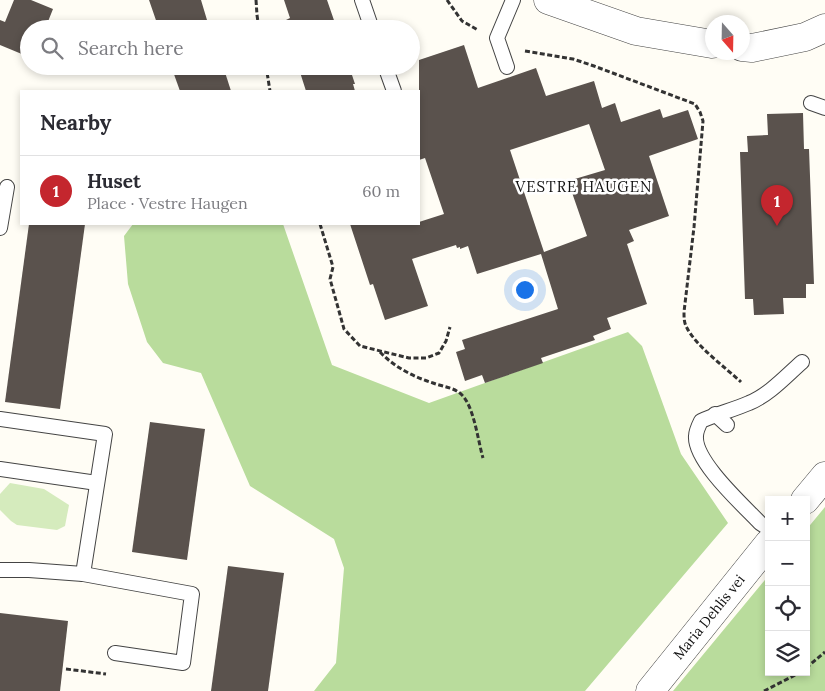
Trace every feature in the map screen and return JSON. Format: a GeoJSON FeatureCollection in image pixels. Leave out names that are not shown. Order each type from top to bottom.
{"type":"FeatureCollection","features":[{"type":"Feature","properties":{"kind":"street"},"geometry":{"type":"LineString","coordinates":[[548,0],[636,31],[705,43]]}},
{"type":"Feature","properties":{"kind":"street"},"geometry":{"type":"LineString","coordinates":[[750,48],[806,37],[825,28]]}},
{"type":"Feature","properties":{"kind":"street"},"geometry":{"type":"LineString","coordinates":[[808,496],[825,476]]}},
{"type":"Feature","properties":{"kind":"street","name":"Maria Dehlis vei"},"geometry":{"type":"LineString","coordinates":[[650,691],[765,549]]}},
{"type":"Feature","properties":{"kind":"lane"},"geometry":{"type":"LineString","coordinates":[[362,0],[369,20]]}},
{"type":"Feature","properties":{"kind":"lane"},"geometry":{"type":"LineString","coordinates":[[507,68],[498,42],[513,0]]}},
{"type":"Feature","properties":{"kind":"lane"},"geometry":{"type":"LineString","coordinates":[[388,75],[394,90]]}},
{"type":"Feature","properties":{"kind":"lane"},"geometry":{"type":"LineString","coordinates":[[811,103],[825,108]]}},
{"type":"Feature","properties":{"kind":"lane"},"geometry":{"type":"LineString","coordinates":[[0,228],[7,186]]}},
{"type":"Feature","properties":{"kind":"lane"},"geometry":{"type":"LineString","coordinates":[[765,526],[711,470],[698,449],[696,435],[701,421],[715,414],[750,403],[802,362]]}},
{"type":"Feature","properties":{"kind":"lane"},"geometry":{"type":"LineString","coordinates":[[715,414],[726,425]]}},
{"type":"Feature","properties":{"kind":"lane"},"geometry":{"type":"LineString","coordinates":[[0,420],[105,434],[83,574]]}},
{"type":"Feature","properties":{"kind":"lane"},"geometry":{"type":"LineString","coordinates":[[0,470],[97,483]]}},
{"type":"Feature","properties":{"kind":"lane"},"geometry":{"type":"LineString","coordinates":[[0,570],[83,574],[192,594],[183,663],[115,653]]}},
{"type":"Feature","properties":{"kind":"path"},"geometry":{"type":"LineString","coordinates":[[256,0],[258,20]]}},
{"type":"Feature","properties":{"kind":"path"},"geometry":{"type":"LineString","coordinates":[[447,0],[462,21],[498,42],[573,59],[695,104],[703,121],[684,319],[686,327],[697,342],[758,398]]}},
{"type":"Feature","properties":{"kind":"path"},"geometry":{"type":"LineString","coordinates":[[267,75],[270,90]]}},
{"type":"Feature","properties":{"kind":"path"},"geometry":{"type":"LineString","coordinates":[[320,225],[333,267],[330,280],[344,329],[360,346],[409,358],[426,358],[439,353],[446,341],[450,327]]}},
{"type":"Feature","properties":{"kind":"path"},"geometry":{"type":"LineString","coordinates":[[380,352],[389,362],[417,378],[450,387],[462,395],[470,409],[483,458]]}},
{"type":"Feature","properties":{"kind":"path"},"geometry":{"type":"LineString","coordinates":[[810,665],[825,652]]}},
{"type":"Feature","properties":{"kind":"path"},"geometry":{"type":"LineString","coordinates":[[764,691],[792,676]]}},
{"type":"Feature","properties":{"kind":"green space"},"geometry":{"type":"Polygon","coordinates":[[[132,225],[283,225],[332,365],[429,403],[628,332],[642,346],[681,454],[728,523],[585,691],[314,691],[336,663],[344,568],[334,539],[250,486],[201,373],[163,363],[147,342],[128,284],[124,236],[132,225]]]}},
{"type":"Feature","properties":{"kind":"green space"},"geometry":{"type":"Polygon","coordinates":[[[10,483],[44,489],[69,505],[65,526],[57,530],[17,525],[11,521],[0,510],[0,494],[10,483]]]}},
{"type":"Feature","properties":{"kind":"green space"},"geometry":{"type":"Polygon","coordinates":[[[825,507],[825,691],[673,691],[765,580],[765,676],[810,676],[810,525],[825,507]]]}},
{"type":"Feature","properties":{"kind":"building"},"geometry":{"type":"Polygon","coordinates":[[[14,0],[31,0],[53,9],[49,20],[20,20],[20,53],[0,45],[0,20],[5,22],[14,0]]]}},
{"type":"Feature","properties":{"kind":"building"},"geometry":{"type":"Polygon","coordinates":[[[149,0],[201,0],[207,20],[156,20],[149,0]]]}},
{"type":"Feature","properties":{"kind":"building"},"geometry":{"type":"Polygon","coordinates":[[[284,0],[327,0],[334,20],[286,20],[290,18],[284,0]]]}},
{"type":"Feature","properties":{"kind":"building"},"geometry":{"type":"Polygon","coordinates":[[[464,45],[478,88],[536,68],[546,96],[594,81],[602,108],[615,103],[621,122],[660,109],[663,118],[688,110],[698,139],[649,156],[669,216],[629,230],[634,241],[627,244],[647,304],[607,318],[611,329],[593,336],[595,340],[541,358],[543,363],[485,383],[482,375],[465,381],[456,352],[465,349],[462,340],[558,309],[541,254],[477,274],[468,246],[460,249],[456,245],[412,259],[428,306],[385,320],[373,284],[370,285],[350,225],[420,225],[420,222],[444,214],[425,158],[420,160],[420,60],[464,45]],[[589,124],[510,150],[544,252],[587,236],[568,181],[605,170],[589,124]]]}},
{"type":"Feature","properties":{"kind":"building"},"geometry":{"type":"Polygon","coordinates":[[[174,75],[226,75],[231,90],[180,90],[174,75]]]}},
{"type":"Feature","properties":{"kind":"building"},"geometry":{"type":"Polygon","coordinates":[[[301,75],[352,75],[355,84],[353,84],[355,90],[306,90],[301,75]]]}},
{"type":"Feature","properties":{"kind":"building"},"geometry":{"type":"Polygon","coordinates":[[[803,113],[804,149],[809,149],[814,284],[806,284],[806,298],[783,298],[784,314],[754,315],[753,299],[745,299],[740,152],[748,152],[747,136],[768,135],[767,114],[803,113]]]}},
{"type":"Feature","properties":{"kind":"building"},"geometry":{"type":"Polygon","coordinates":[[[29,225],[85,225],[60,409],[5,402],[29,225]]]}},
{"type":"Feature","properties":{"kind":"building"},"geometry":{"type":"Polygon","coordinates":[[[150,422],[205,429],[187,560],[132,552],[150,422]]]}},
{"type":"Feature","properties":{"kind":"building"},"geometry":{"type":"Polygon","coordinates":[[[228,566],[284,573],[268,691],[211,691],[228,566]]]}},
{"type":"Feature","properties":{"kind":"building"},"geometry":{"type":"Polygon","coordinates":[[[0,613],[68,621],[60,691],[0,691],[0,613]]]}},
{"type":"Feature","properties":{"kind":"place","name":"Huset"},"geometry":{"type":"Point","coordinates":[777,226]}},
{"type":"Feature","properties":{"kind":"district","name":"VESTRE HAUGEN"},"geometry":{"type":"Point","coordinates":[584,187]}}]}
